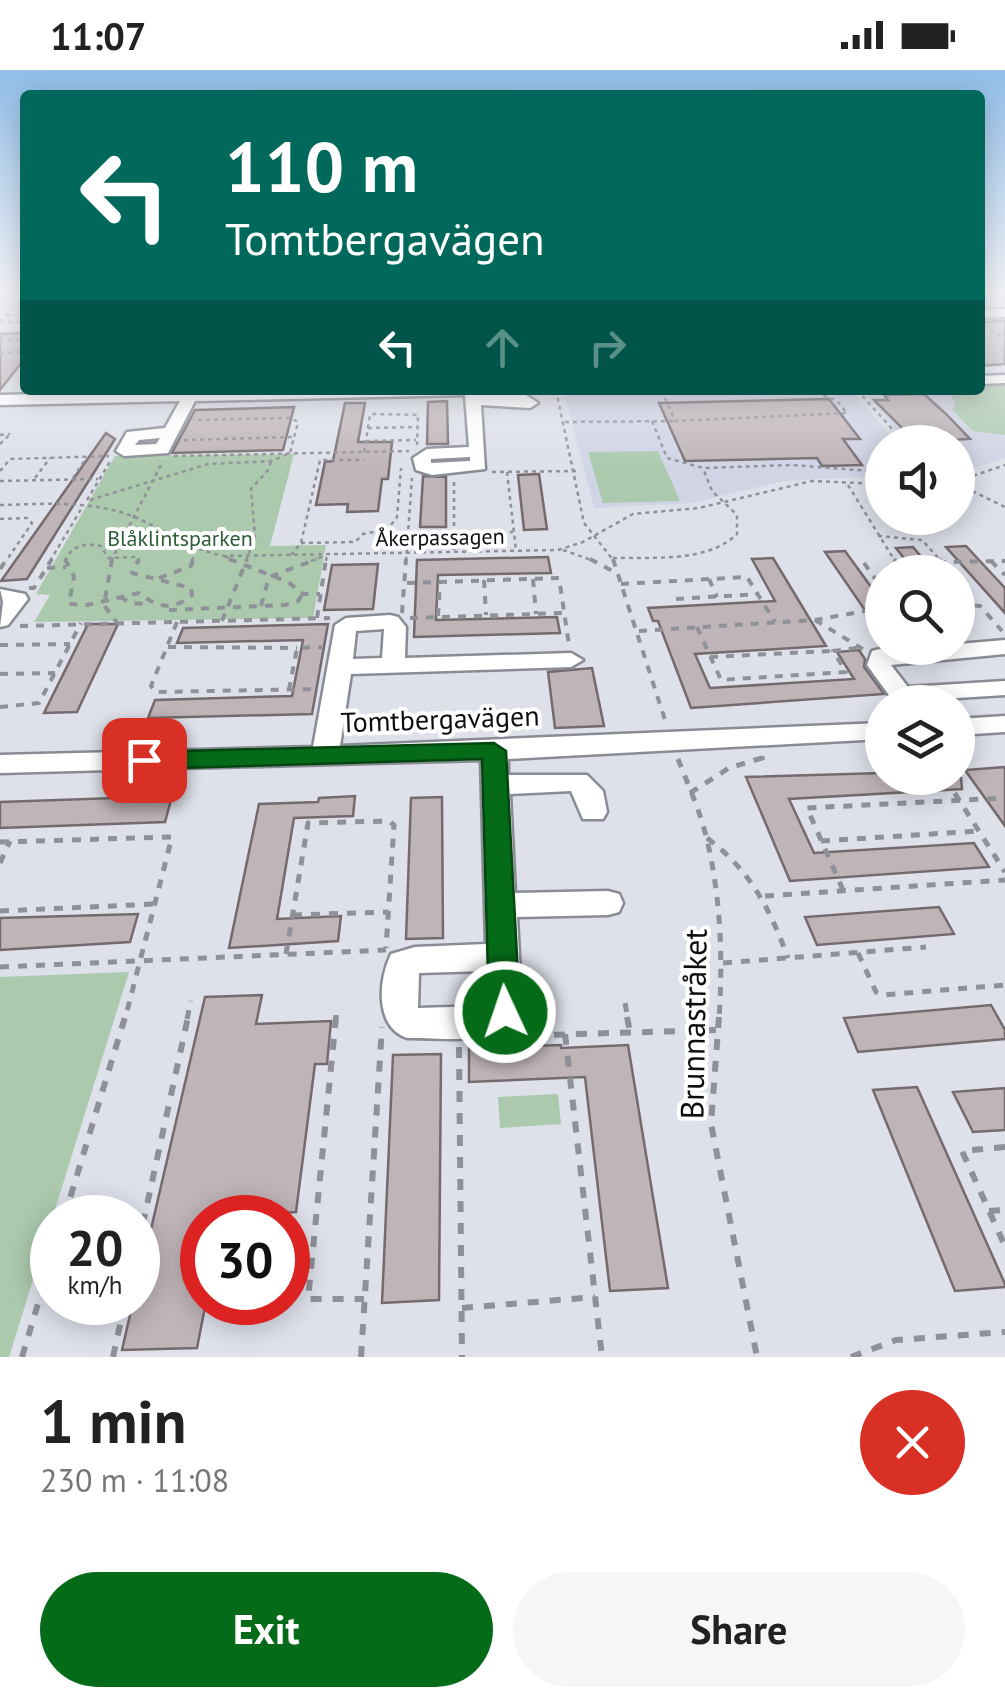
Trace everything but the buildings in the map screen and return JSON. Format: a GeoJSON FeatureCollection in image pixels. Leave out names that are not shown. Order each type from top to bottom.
{"type":"FeatureCollection","features":[{"type":"Feature","properties":{"kind":"street"},"geometry":{"type":"LineString","coordinates":[[47,395],[176,425],[308,395]]}},
{"type":"Feature","properties":{"kind":"street"},"geometry":{"type":"LineString","coordinates":[[477,452],[473,395],[530,403]]}},
{"type":"Feature","properties":{"kind":"street"},"geometry":{"type":"LineString","coordinates":[[139,409],[176,425]]}},
{"type":"Feature","properties":{"kind":"street"},"geometry":{"type":"LineString","coordinates":[[6,623],[17,598],[9,592]]}},
{"type":"Feature","properties":{"kind":"street"},"geometry":{"type":"LineString","coordinates":[[325,756],[344,629],[353,624],[390,622],[395,627],[393,665]]}},
{"type":"Feature","properties":{"kind":"street"},"geometry":{"type":"LineString","coordinates":[[975,648],[1005,647]]}},
{"type":"Feature","properties":{"kind":"street"},"geometry":{"type":"LineString","coordinates":[[336,668],[571,660]]}},
{"type":"Feature","properties":{"kind":"street"},"geometry":{"type":"LineString","coordinates":[[975,691],[1005,688]]}},
{"type":"Feature","properties":{"kind":"street"},"geometry":{"type":"LineString","coordinates":[[975,726],[1005,724]]}},
{"type":"Feature","properties":{"kind":"street","name":"Tomtbergavägen"},"geometry":{"type":"LineString","coordinates":[[0,764],[494,751],[865,732]]}},
{"type":"Feature","properties":{"kind":"street"},"geometry":{"type":"LineString","coordinates":[[494,751],[502,957]]}},
{"type":"Feature","properties":{"kind":"street"},"geometry":{"type":"LineString","coordinates":[[493,785],[577,782],[589,791],[593,812]]}},
{"type":"Feature","properties":{"kind":"street"},"geometry":{"type":"LineString","coordinates":[[500,906],[608,903]]}},
{"type":"Feature","properties":{"kind":"path"},"geometry":{"type":"LineString","coordinates":[[0,353],[18,352]]}},
{"type":"Feature","properties":{"kind":"path"},"geometry":{"type":"LineString","coordinates":[[557,395],[584,523],[613,558],[668,728]]}},
{"type":"Feature","properties":{"kind":"path"},"geometry":{"type":"LineString","coordinates":[[564,422],[846,413],[836,400],[822,395]]}},
{"type":"Feature","properties":{"kind":"path"},"geometry":{"type":"LineString","coordinates":[[862,395],[889,425]]}},
{"type":"Feature","properties":{"kind":"path"},"geometry":{"type":"LineString","coordinates":[[666,398],[675,421]]}},
{"type":"Feature","properties":{"kind":"path"},"geometry":{"type":"LineString","coordinates":[[176,425],[290,454],[415,455],[418,415],[370,415],[364,452]]}},
{"type":"Feature","properties":{"kind":"path"},"geometry":{"type":"LineString","coordinates":[[150,456],[176,425],[291,418],[298,422],[290,454]]}},
{"type":"Feature","properties":{"kind":"path"},"geometry":{"type":"LineString","coordinates":[[652,422],[667,458],[703,468],[792,464],[821,470],[865,470]]}},
{"type":"Feature","properties":{"kind":"path"},"geometry":{"type":"LineString","coordinates":[[176,425],[294,438]]}},
{"type":"Feature","properties":{"kind":"path"},"geometry":{"type":"LineString","coordinates":[[117,623],[103,601],[112,558],[176,425]]}},
{"type":"Feature","properties":{"kind":"path"},"geometry":{"type":"LineString","coordinates":[[368,428],[418,427]]}},
{"type":"Feature","properties":{"kind":"path"},"geometry":{"type":"LineString","coordinates":[[0,435],[10,434],[0,444]]}},
{"type":"Feature","properties":{"kind":"path"},"geometry":{"type":"LineString","coordinates":[[366,441],[417,440]]}},
{"type":"Feature","properties":{"kind":"path"},"geometry":{"type":"LineString","coordinates":[[89,502],[214,463],[271,461],[290,454]]}},
{"type":"Feature","properties":{"kind":"path"},"geometry":{"type":"LineString","coordinates":[[71,480],[86,457]]}},
{"type":"Feature","properties":{"kind":"path"},"geometry":{"type":"LineString","coordinates":[[0,471],[10,459],[116,457],[98,479],[89,502]]}},
{"type":"Feature","properties":{"kind":"path"},"geometry":{"type":"LineString","coordinates":[[33,480],[50,458]]}},
{"type":"Feature","properties":{"kind":"path"},"geometry":{"type":"LineString","coordinates":[[291,555],[301,543],[320,460],[364,460]]}},
{"type":"Feature","properties":{"kind":"path"},"geometry":{"type":"LineString","coordinates":[[222,620],[255,537],[251,489],[270,469],[271,461]]}},
{"type":"Feature","properties":{"kind":"path"},"geometry":{"type":"LineString","coordinates":[[975,476],[1005,465]]}},
{"type":"Feature","properties":{"kind":"path"},"geometry":{"type":"LineString","coordinates":[[413,467],[407,583],[398,617],[565,613]]}},
{"type":"Feature","properties":{"kind":"path"},"geometry":{"type":"LineString","coordinates":[[301,543],[355,542],[363,534],[388,529],[398,517],[401,468]]}},
{"type":"Feature","properties":{"kind":"path"},"geometry":{"type":"LineString","coordinates":[[613,558],[700,554],[734,540],[739,530],[736,513],[714,494],[703,468]]}},
{"type":"Feature","properties":{"kind":"path"},"geometry":{"type":"LineString","coordinates":[[821,470],[830,481]]}},
{"type":"Feature","properties":{"kind":"path"},"geometry":{"type":"LineString","coordinates":[[506,472],[516,550]]}},
{"type":"Feature","properties":{"kind":"path"},"geometry":{"type":"LineString","coordinates":[[454,473],[454,552]]}},
{"type":"Feature","properties":{"kind":"path"},"geometry":{"type":"LineString","coordinates":[[0,481],[98,479]]}},
{"type":"Feature","properties":{"kind":"path","name":"Åkerpassagen"},"geometry":{"type":"LineString","coordinates":[[0,505],[89,502],[134,517],[195,552],[225,556],[558,550],[597,535],[633,514],[725,502],[795,483],[865,484]]}},
{"type":"Feature","properties":{"kind":"path"},"geometry":{"type":"LineString","coordinates":[[848,485],[892,555]]}},
{"type":"Feature","properties":{"kind":"path"},"geometry":{"type":"LineString","coordinates":[[975,491],[1005,507]]}},
{"type":"Feature","properties":{"kind":"path"},"geometry":{"type":"LineString","coordinates":[[9,592],[34,588],[81,505]]}},
{"type":"Feature","properties":{"kind":"path"},"geometry":{"type":"LineString","coordinates":[[0,519],[27,518],[32,522],[0,569]]}},
{"type":"Feature","properties":{"kind":"path"},"geometry":{"type":"LineString","coordinates":[[454,533],[513,532]]}},
{"type":"Feature","properties":{"kind":"path"},"geometry":{"type":"LineString","coordinates":[[878,536],[922,540],[942,562],[1005,560]]}},
{"type":"Feature","properties":{"kind":"path"},"geometry":{"type":"LineString","coordinates":[[148,604],[139,593],[81,606],[68,603],[74,576],[66,567],[66,554],[82,544],[98,545],[104,556],[112,558],[138,556],[140,560],[132,573],[192,590],[187,601],[170,608],[164,622]]}},
{"type":"Feature","properties":{"kind":"path"},"geometry":{"type":"LineString","coordinates":[[558,550],[584,556],[618,574]]}},
{"type":"Feature","properties":{"kind":"path"},"geometry":{"type":"LineString","coordinates":[[159,578],[191,566],[195,552]]}},
{"type":"Feature","properties":{"kind":"path"},"geometry":{"type":"LineString","coordinates":[[269,577],[327,554]]}},
{"type":"Feature","properties":{"kind":"path"},"geometry":{"type":"LineString","coordinates":[[317,618],[327,554]]}},
{"type":"Feature","properties":{"kind":"path"},"geometry":{"type":"LineString","coordinates":[[225,556],[243,569],[292,582],[303,594]]}},
{"type":"Feature","properties":{"kind":"path"},"geometry":{"type":"LineString","coordinates":[[991,561],[1005,576]]}},
{"type":"Feature","properties":{"kind":"path"},"geometry":{"type":"LineString","coordinates":[[47,568],[66,567]]}},
{"type":"Feature","properties":{"kind":"path"},"geometry":{"type":"LineString","coordinates":[[261,606],[269,577]]}},
{"type":"Feature","properties":{"kind":"path"},"geometry":{"type":"LineString","coordinates":[[407,583],[559,578],[571,660]]}},
{"type":"Feature","properties":{"kind":"path"},"geometry":{"type":"LineString","coordinates":[[621,584],[746,578],[775,622]]}},
{"type":"Feature","properties":{"kind":"path"},"geometry":{"type":"LineString","coordinates":[[532,579],[536,614]]}},
{"type":"Feature","properties":{"kind":"path"},"geometry":{"type":"LineString","coordinates":[[484,580],[486,615]]}},
{"type":"Feature","properties":{"kind":"path"},"geometry":{"type":"LineString","coordinates":[[709,580],[718,597]]}},
{"type":"Feature","properties":{"kind":"path"},"geometry":{"type":"LineString","coordinates":[[438,616],[440,582]]}},
{"type":"Feature","properties":{"kind":"path"},"geometry":{"type":"LineString","coordinates":[[120,597],[131,603],[170,608],[226,609],[289,605],[303,594],[320,594]]}},
{"type":"Feature","properties":{"kind":"path"},"geometry":{"type":"LineString","coordinates":[[676,599],[758,594]]}},
{"type":"Feature","properties":{"kind":"path"},"geometry":{"type":"LineString","coordinates":[[975,606],[980,606],[1005,635]]}},
{"type":"Feature","properties":{"kind":"path"},"geometry":{"type":"LineString","coordinates":[[637,631],[814,620],[865,611]]}},
{"type":"Feature","properties":{"kind":"path"},"geometry":{"type":"LineString","coordinates":[[6,623],[332,618]]}},
{"type":"Feature","properties":{"kind":"path"},"geometry":{"type":"LineString","coordinates":[[814,620],[865,650]]}},
{"type":"Feature","properties":{"kind":"path"},"geometry":{"type":"LineString","coordinates":[[177,622],[150,686],[154,692],[289,690],[336,668]]}},
{"type":"Feature","properties":{"kind":"path"},"geometry":{"type":"LineString","coordinates":[[0,707],[39,704],[81,623]]}},
{"type":"Feature","properties":{"kind":"path"},"geometry":{"type":"LineString","coordinates":[[697,627],[720,680],[846,672],[832,651]]}},
{"type":"Feature","properties":{"kind":"path"},"geometry":{"type":"LineString","coordinates":[[0,645],[70,644]]}},
{"type":"Feature","properties":{"kind":"path"},"geometry":{"type":"LineString","coordinates":[[168,647],[297,648],[336,668]]}},
{"type":"Feature","properties":{"kind":"path"},"geometry":{"type":"LineString","coordinates":[[289,690],[297,648]]}},
{"type":"Feature","properties":{"kind":"path"},"geometry":{"type":"LineString","coordinates":[[710,657],[865,652]]}},
{"type":"Feature","properties":{"kind":"path"},"geometry":{"type":"LineString","coordinates":[[0,674],[55,673]]}},
{"type":"Feature","properties":{"kind":"path"},"geometry":{"type":"LineString","coordinates":[[690,793],[729,768],[784,752]]}},
{"type":"Feature","properties":{"kind":"path","name":"Brunnastråket"},"geometry":{"type":"LineString","coordinates":[[677,755],[706,838],[723,963],[712,1124],[757,1357]]}},
{"type":"Feature","properties":{"kind":"path"},"geometry":{"type":"LineString","coordinates":[[957,795],[1005,872]]}},
{"type":"Feature","properties":{"kind":"path"},"geometry":{"type":"LineString","coordinates":[[843,890],[807,808],[1005,798]]}},
{"type":"Feature","properties":{"kind":"path"},"geometry":{"type":"LineString","coordinates":[[286,954],[308,823],[389,821],[394,824],[385,966]]}},
{"type":"Feature","properties":{"kind":"path"},"geometry":{"type":"LineString","coordinates":[[821,841],[980,831]]}},
{"type":"Feature","properties":{"kind":"path"},"geometry":{"type":"LineString","coordinates":[[0,842],[172,836],[142,962],[71,1195]]}},
{"type":"Feature","properties":{"kind":"path"},"geometry":{"type":"LineString","coordinates":[[706,838],[731,856],[765,896],[788,958]]}},
{"type":"Feature","properties":{"kind":"path"},"geometry":{"type":"LineString","coordinates":[[0,864],[10,841]]}},
{"type":"Feature","properties":{"kind":"path"},"geometry":{"type":"LineString","coordinates":[[765,896],[1005,880]]}},
{"type":"Feature","properties":{"kind":"path"},"geometry":{"type":"LineString","coordinates":[[0,911],[155,904]]}},
{"type":"Feature","properties":{"kind":"path"},"geometry":{"type":"LineString","coordinates":[[292,915],[388,912]]}},
{"type":"Feature","properties":{"kind":"path"},"geometry":{"type":"LineString","coordinates":[[723,963],[926,947]]}},
{"type":"Feature","properties":{"kind":"path"},"geometry":{"type":"LineString","coordinates":[[0,966],[386,950]]}},
{"type":"Feature","properties":{"kind":"path"},"geometry":{"type":"LineString","coordinates":[[858,953],[876,992],[882,995],[1005,985]]}},
{"type":"Feature","properties":{"kind":"path"},"geometry":{"type":"LineString","coordinates":[[149,1195],[191,1001]]}},
{"type":"Feature","properties":{"kind":"path"},"geometry":{"type":"LineString","coordinates":[[625,1003],[630,1032]]}},
{"type":"Feature","properties":{"kind":"path"},"geometry":{"type":"LineString","coordinates":[[361,1357],[382,1014]]}},
{"type":"Feature","properties":{"kind":"path"},"geometry":{"type":"LineString","coordinates":[[336,1015],[308,1299],[364,1299]]}},
{"type":"Feature","properties":{"kind":"path"},"geometry":{"type":"LineString","coordinates":[[382,1025],[394,1037]]}},
{"type":"Feature","properties":{"kind":"path"},"geometry":{"type":"LineString","coordinates":[[494,1037],[716,1030]]}},
{"type":"Feature","properties":{"kind":"path"},"geometry":{"type":"LineString","coordinates":[[565,1034],[602,1357]]}},
{"type":"Feature","properties":{"kind":"path"},"geometry":{"type":"LineString","coordinates":[[458,1038],[462,1357]]}},
{"type":"Feature","properties":{"kind":"path"},"geometry":{"type":"LineString","coordinates":[[1005,1147],[962,1151],[1005,1246]]}},
{"type":"Feature","properties":{"kind":"path"},"geometry":{"type":"LineString","coordinates":[[989,1211],[1005,1210]]}},
{"type":"Feature","properties":{"kind":"path"},"geometry":{"type":"LineString","coordinates":[[462,1308],[595,1297]]}},
{"type":"Feature","properties":{"kind":"path"},"geometry":{"type":"LineString","coordinates":[[22,1357],[32,1325]]}},
{"type":"Feature","properties":{"kind":"path"},"geometry":{"type":"LineString","coordinates":[[113,1357],[120,1325]]}},
{"type":"Feature","properties":{"kind":"path"},"geometry":{"type":"LineString","coordinates":[[851,1357],[896,1340],[1005,1332]]}},
{"type":"Feature","properties":{"kind":"shaded area"},"geometry":{"type":"Polygon","coordinates":[[[565,395],[856,395],[882,425],[865,425],[865,477],[782,481],[692,503],[594,508],[565,395]]]}},
{"type":"Feature","properties":{"kind":"shaded area"},"geometry":{"type":"Polygon","coordinates":[[[865,395],[970,395],[973,425],[892,425],[865,395]]]}},
{"type":"Feature","properties":{"kind":"shaded area"},"geometry":{"type":"Polygon","coordinates":[[[975,430],[1005,435],[1005,458],[975,468],[975,430]]]}},
{"type":"Feature","properties":{"kind":"green space"},"geometry":{"type":"Polygon","coordinates":[[[1005,382],[1005,435],[975,431],[975,425],[967,425],[952,410],[955,403],[951,395],[985,395],[985,383],[1005,382]]]}},
{"type":"Feature","properties":{"kind":"green space"},"geometry":{"type":"Polygon","coordinates":[[[658,451],[680,501],[603,503],[588,452],[658,451]]]}},
{"type":"Feature","properties":{"kind":"green space","name":"Blåklintsparken"},"geometry":{"type":"Polygon","coordinates":[[[294,454],[270,546],[326,545],[313,618],[34,622],[50,595],[36,594],[115,456],[294,454]]]}},
{"type":"Feature","properties":{"kind":"green space"},"geometry":{"type":"Polygon","coordinates":[[[129,972],[59,1195],[30,1195],[30,1290],[9,1357],[0,1357],[0,977],[129,972]]]}},
{"type":"Feature","properties":{"kind":"green space"},"geometry":{"type":"Polygon","coordinates":[[[558,1094],[561,1124],[500,1128],[498,1097],[558,1094]]]}},
{"type":"Feature","properties":{"kind":"route"},"geometry":{"type":"LineString","coordinates":[[144,760],[494,751],[505,1012]]}}]}
